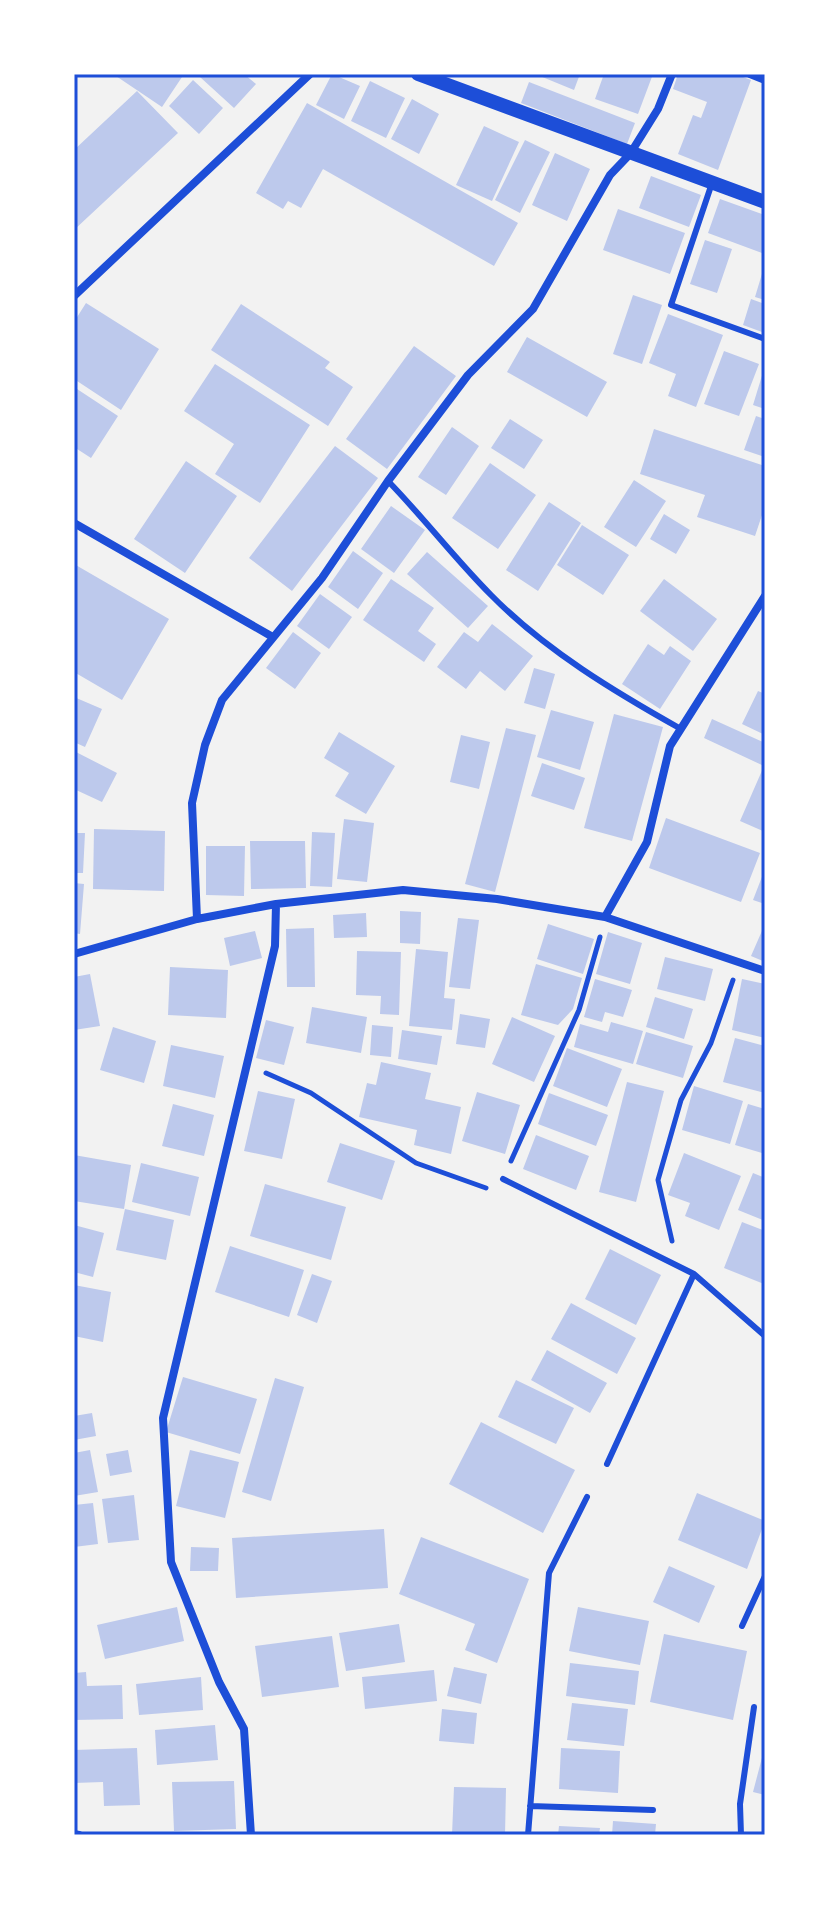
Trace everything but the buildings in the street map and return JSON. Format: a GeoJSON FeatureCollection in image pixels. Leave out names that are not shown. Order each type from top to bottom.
{"type":"FeatureCollection","features":[{"type":"Feature","properties":{"kind":"street"},"geometry":{"type":"LineString","coordinates":[[74,296],[310,74]]}},
{"type":"Feature","properties":{"kind":"street"},"geometry":{"type":"LineString","coordinates":[[418,74],[765,202]]}},
{"type":"Feature","properties":{"kind":"street"},"geometry":{"type":"LineString","coordinates":[[197,919],[192,803],[205,745],[222,700],[271,636],[322,578],[388,481],[468,375],[533,309],[610,175],[630,154],[658,109],[672,74]]}},
{"type":"Feature","properties":{"kind":"street"},"geometry":{"type":"LineString","coordinates":[[750,74],[765,80]]}},
{"type":"Feature","properties":{"kind":"street"},"geometry":{"type":"LineString","coordinates":[[74,523],[271,636]]}},
{"type":"Feature","properties":{"kind":"street"},"geometry":{"type":"LineString","coordinates":[[605,917],[647,842],[670,746],[765,596]]}},
{"type":"Feature","properties":{"kind":"street"},"geometry":{"type":"LineString","coordinates":[[74,954],[197,919],[276,904],[403,890],[497,899],[605,917],[765,971]]}},
{"type":"Feature","properties":{"kind":"street"},"geometry":{"type":"LineString","coordinates":[[251,1835],[244,1729],[219,1682],[171,1562],[162,1447],[163,1418],[275,946],[276,904]]}},
{"type":"Feature","properties":{"kind":"lane"},"geometry":{"type":"LineString","coordinates":[[712,183],[671,305],[765,339]]}},
{"type":"Feature","properties":{"kind":"lane"},"geometry":{"type":"LineString","coordinates":[[388,481],[490,595],[526,627],[626,698],[681,729]]}},
{"type":"Feature","properties":{"kind":"lane"},"geometry":{"type":"LineString","coordinates":[[503,1179],[694,1274],[765,1336]]}},
{"type":"Feature","properties":{"kind":"lane"},"geometry":{"type":"LineString","coordinates":[[607,1464],[694,1274]]}},
{"type":"Feature","properties":{"kind":"lane"},"geometry":{"type":"LineString","coordinates":[[528,1835],[549,1573],[587,1497]]}},
{"type":"Feature","properties":{"kind":"lane"},"geometry":{"type":"LineString","coordinates":[[742,1626],[765,1576]]}},
{"type":"Feature","properties":{"kind":"lane"},"geometry":{"type":"LineString","coordinates":[[741,1835],[740,1804],[754,1707]]}},
{"type":"Feature","properties":{"kind":"lane"},"geometry":{"type":"LineString","coordinates":[[530,1806],[653,1810]]}},
{"type":"Feature","properties":{"kind":"path"},"geometry":{"type":"LineString","coordinates":[[247,1064],[311,1093],[416,1163],[492,1190],[503,1179],[579,1010],[605,917]]}},
{"type":"Feature","properties":{"kind":"path"},"geometry":{"type":"LineString","coordinates":[[678,1266],[658,1180],[681,1100],[711,1043],[739,964]]}}]}
